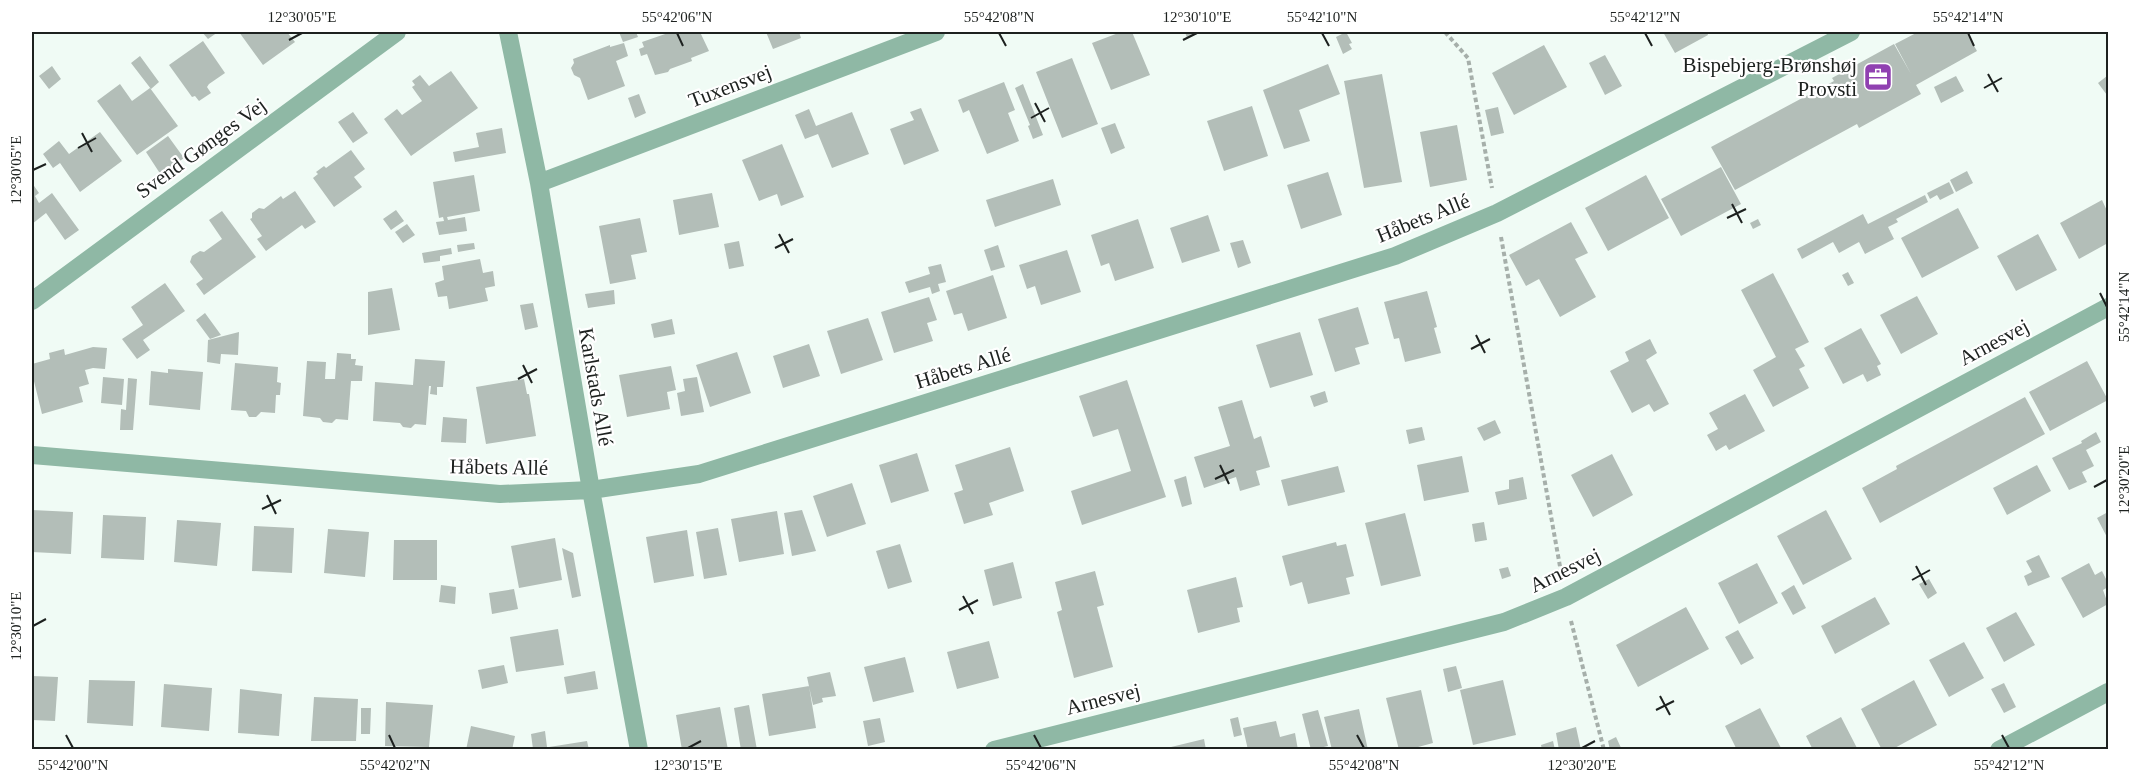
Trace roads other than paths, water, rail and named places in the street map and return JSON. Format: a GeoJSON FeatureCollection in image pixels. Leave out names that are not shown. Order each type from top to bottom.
{"type":"FeatureCollection","features":[{"type":"Feature","properties":{"kind":"street","name":"Svend Gønges Vej"},"geometry":{"type":"LineString","coordinates":[[32,301],[397,32]]}},
{"type":"Feature","properties":{"kind":"street","name":"Karlstads Allé"},"geometry":{"type":"LineString","coordinates":[[507,32],[539,183],[591,490],[639,750]]}},
{"type":"Feature","properties":{"kind":"street","name":"Tuxensvej"},"geometry":{"type":"LineString","coordinates":[[539,183],[936,32]]}},
{"type":"Feature","properties":{"kind":"street","name":"Håbets Allé"},"geometry":{"type":"LineString","coordinates":[[32,455],[500,494],[591,490],[699,474],[1395,256],[1497,213],[1851,32]]}},
{"type":"Feature","properties":{"kind":"street","name":"Arnesvej"},"geometry":{"type":"LineString","coordinates":[[994,750],[1504,622],[1566,597],[2109,306]]}},
{"type":"Feature","properties":{"kind":"street"},"geometry":{"type":"LineString","coordinates":[[1999,750],[2109,692]]}},
{"type":"Feature","properties":{"kind":"place","name":"Bispebjerg-Brønshøj Provsti"},"geometry":{"type":"Point","coordinates":[1878,77]}}]}
